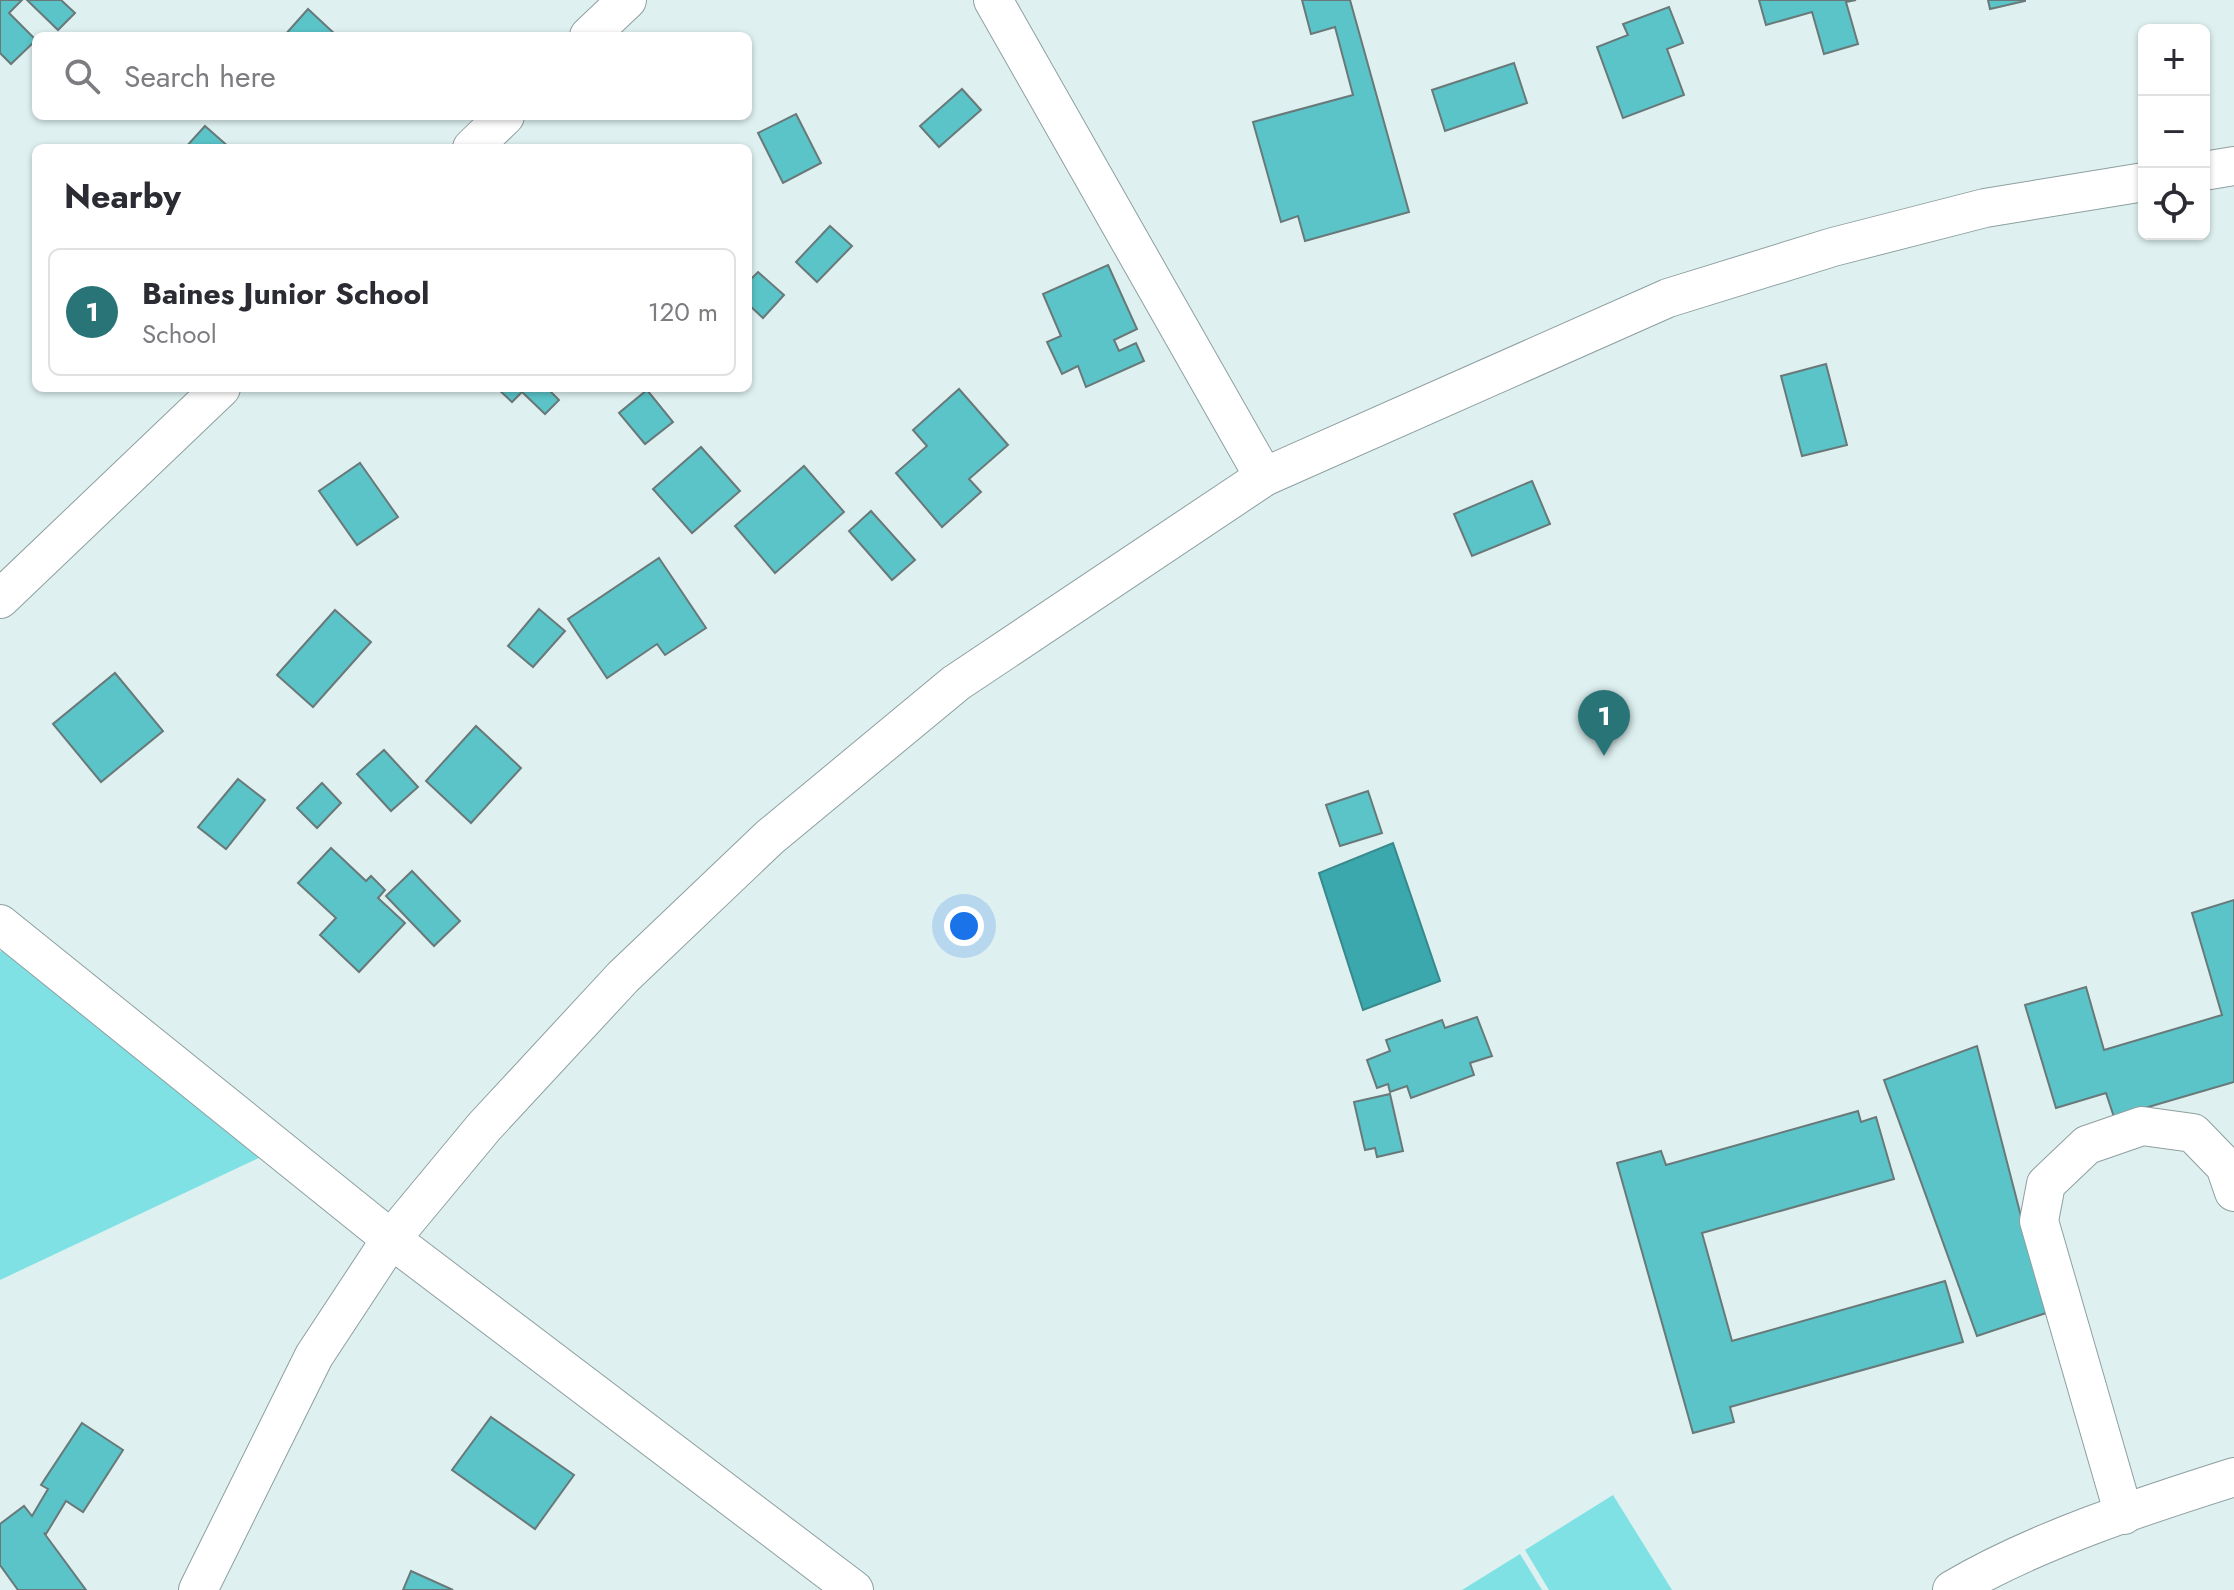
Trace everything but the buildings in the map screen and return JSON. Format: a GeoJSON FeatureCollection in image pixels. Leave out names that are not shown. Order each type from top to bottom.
{"type":"FeatureCollection","features":[{"type":"Feature","properties":{"kind":"street"},"geometry":{"type":"LineString","coordinates":[[593,32],[627,0]]}},
{"type":"Feature","properties":{"kind":"street"},"geometry":{"type":"LineString","coordinates":[[993,0],[1264,477]]}},
{"type":"Feature","properties":{"kind":"street"},"geometry":{"type":"LineString","coordinates":[[476,144],[501,120]]}},
{"type":"Feature","properties":{"kind":"street"},"geometry":{"type":"LineString","coordinates":[[2210,170],[2234,166]]}},
{"type":"Feature","properties":{"kind":"street"},"geometry":{"type":"LineString","coordinates":[[198,1590],[314,1356],[391,1239],[484,1127],[623,977],[770,837],[956,683],[1264,477],[1668,298],[1833,247],[1985,208],[2138,183]]}},
{"type":"Feature","properties":{"kind":"street"},"geometry":{"type":"LineString","coordinates":[[0,599],[217,392]]}},
{"type":"Feature","properties":{"kind":"street"},"geometry":{"type":"LineString","coordinates":[[0,924],[391,1239],[854,1590]]}},
{"type":"Feature","properties":{"kind":"street"},"geometry":{"type":"LineString","coordinates":[[2124,1515],[2039,1221],[2046,1184],[2087,1145],[2142,1126],[2193,1133],[2225,1166],[2234,1192]]}},
{"type":"Feature","properties":{"kind":"street"},"geometry":{"type":"LineString","coordinates":[[1952,1590],[1992,1566],[2234,1477]]}},
{"type":"Feature","properties":{"kind":"shaded area"},"geometry":{"type":"Polygon","coordinates":[[[1393,843],[1440,981],[1363,1010],[1319,873],[1393,843]]]}},
{"type":"Feature","properties":{"kind":"shaded area"},"geometry":{"type":"Polygon","coordinates":[[[5,945],[263,1156],[0,1280],[0,952],[5,945]]]}},
{"type":"Feature","properties":{"kind":"shaded area"},"geometry":{"type":"Polygon","coordinates":[[[1613,1495],[1672,1590],[1549,1590],[1525,1550],[1613,1495]]]}},
{"type":"Feature","properties":{"kind":"shaded area"},"geometry":{"type":"Polygon","coordinates":[[[1520,1554],[1542,1590],[1462,1590],[1520,1554]]]}},
{"type":"Feature","properties":{"kind":"place","name":"Baines Junior School"},"geometry":{"type":"Point","coordinates":[1604,756]}}]}
